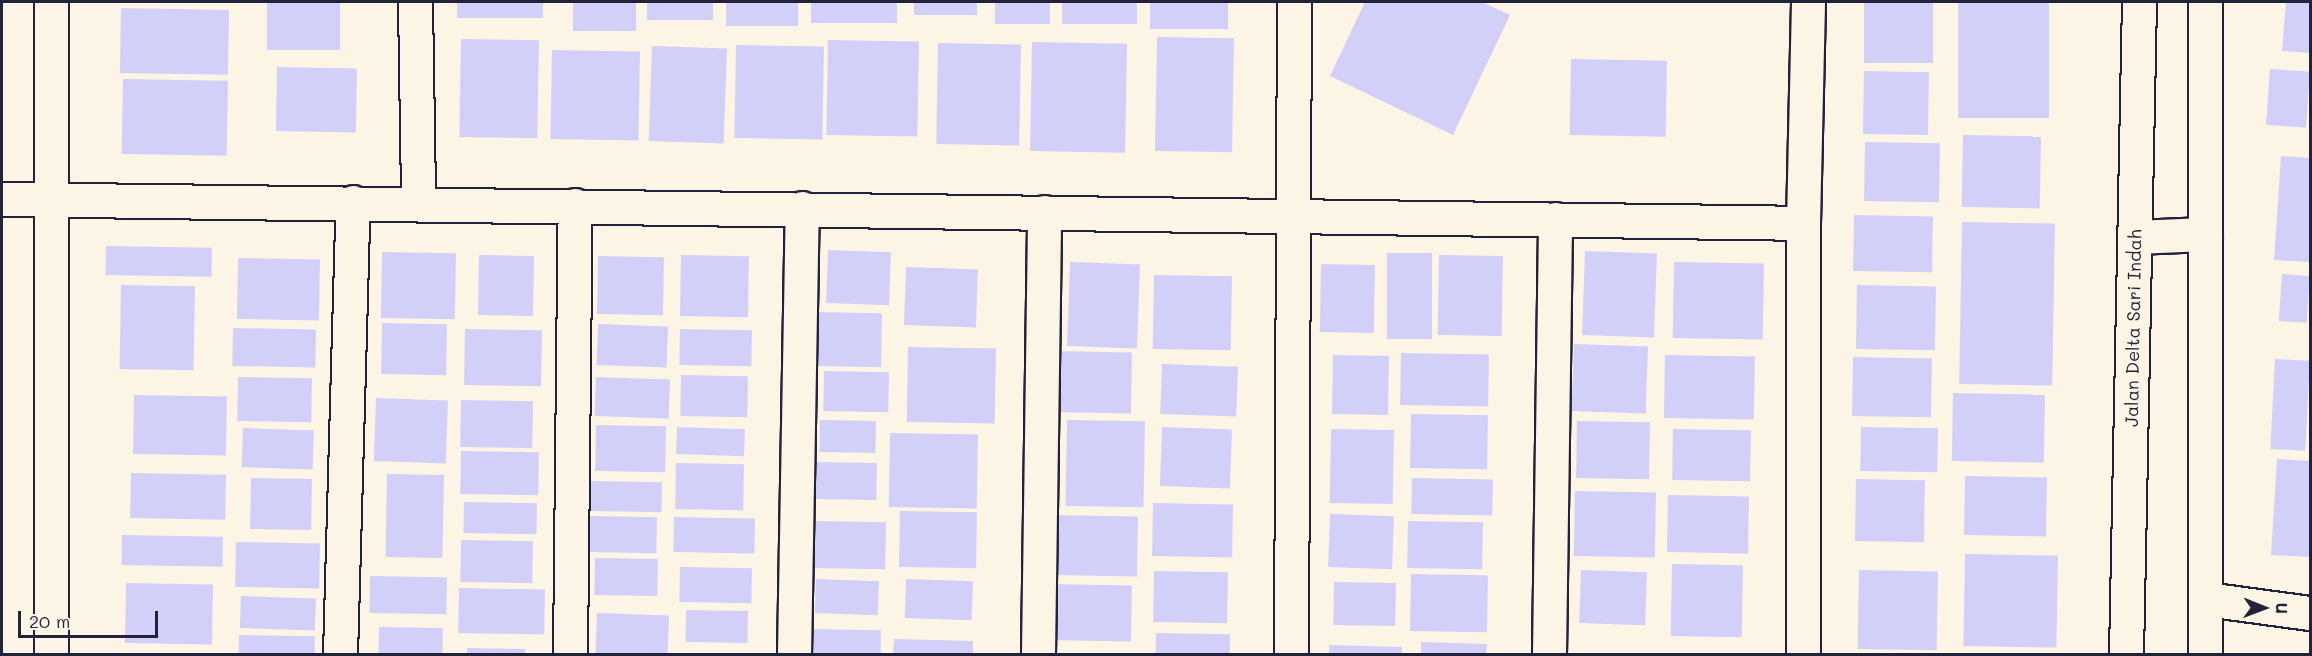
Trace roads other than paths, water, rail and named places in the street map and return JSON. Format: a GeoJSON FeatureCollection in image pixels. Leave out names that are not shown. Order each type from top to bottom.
{"type":"FeatureCollection","features":[{"type":"Feature","properties":{"kind":"street"},"geometry":{"type":"LineString","coordinates":[[51,2],[51,654]]}},
{"type":"Feature","properties":{"kind":"street"},"geometry":{"type":"LineString","coordinates":[[415,2],[418,203]]}},
{"type":"Feature","properties":{"kind":"street"},"geometry":{"type":"LineString","coordinates":[[1291,654],[1294,2]]}},
{"type":"Feature","properties":{"kind":"street"},"geometry":{"type":"LineString","coordinates":[[1803,654],[1803,223],[1808,2]]}},
{"type":"Feature","properties":{"kind":"street","name":"Jalan Delta Sari Indah"},"geometry":{"type":"LineString","coordinates":[[2126,654],[2139,2]]}},
{"type":"Feature","properties":{"kind":"street"},"geometry":{"type":"LineString","coordinates":[[2205,2],[2205,654]]}},
{"type":"Feature","properties":{"kind":"street"},"geometry":{"type":"LineString","coordinates":[[2,199],[1803,223]]}},
{"type":"Feature","properties":{"kind":"street"},"geometry":{"type":"LineString","coordinates":[[340,654],[353,202]]}},
{"type":"Feature","properties":{"kind":"street"},"geometry":{"type":"LineString","coordinates":[[570,654],[575,205]]}},
{"type":"Feature","properties":{"kind":"street"},"geometry":{"type":"LineString","coordinates":[[794,654],[802,208]]}},
{"type":"Feature","properties":{"kind":"street"},"geometry":{"type":"LineString","coordinates":[[1038,654],[1044,212]]}},
{"type":"Feature","properties":{"kind":"street"},"geometry":{"type":"LineString","coordinates":[[1549,654],[1555,219]]}},
{"type":"Feature","properties":{"kind":"street"},"geometry":{"type":"LineString","coordinates":[[2135,237],[2205,234]]}},
{"type":"Feature","properties":{"kind":"street"},"geometry":{"type":"LineString","coordinates":[[2206,599],[2310,613]]}}]}
